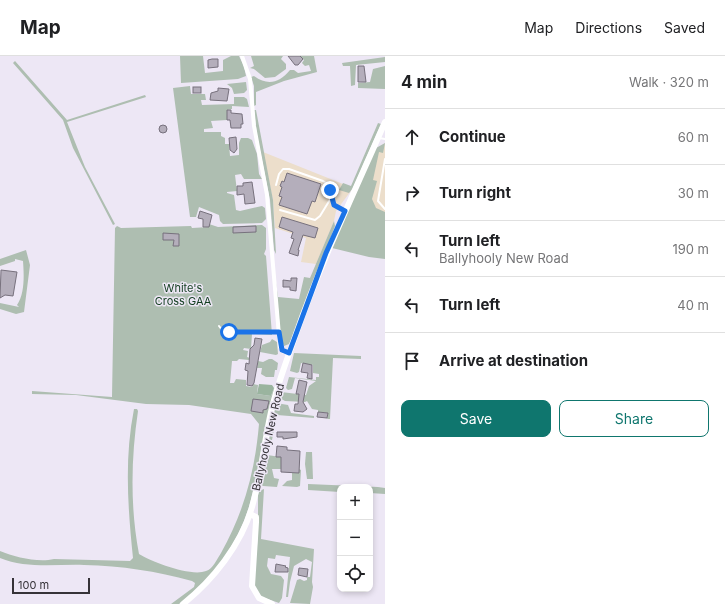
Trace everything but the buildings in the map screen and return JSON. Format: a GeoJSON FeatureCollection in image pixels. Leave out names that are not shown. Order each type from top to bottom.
{"type":"FeatureCollection","features":[{"type":"Feature","properties":{"kind":"main road","name":"Ballyhooly New Road"},"geometry":{"type":"LineString","coordinates":[[183,604],[199,591],[214,574],[237,540],[250,514],[271,411],[289,353],[326,253],[345,211],[382,138],[385,122]]}},
{"type":"Feature","properties":{"kind":"main road"},"geometry":{"type":"LineString","coordinates":[[250,514],[256,517],[252,575],[253,590],[258,598],[272,604]]}},
{"type":"Feature","properties":{"kind":"street"},"geometry":{"type":"LineString","coordinates":[[242,56],[250,79],[254,126],[267,195],[279,332],[282,350],[289,353]]}},
{"type":"Feature","properties":{"kind":"lane"},"geometry":{"type":"LineString","coordinates":[[385,159],[378,202],[385,209]]}},
{"type":"Feature","properties":{"kind":"lane"},"geometry":{"type":"LineString","coordinates":[[276,184],[279,174],[283,169],[289,169],[323,180],[328,184],[334,205],[345,211]]}},
{"type":"Feature","properties":{"kind":"lane"},"geometry":{"type":"LineString","coordinates":[[280,210],[315,220],[320,216],[331,198]]}},
{"type":"Feature","properties":{"kind":"lane"},"geometry":{"type":"LineString","coordinates":[[219,326],[222,330],[229,332],[279,332]]}},
{"type":"Feature","properties":{"kind":"shaded area"},"geometry":{"type":"Polygon","coordinates":[[[385,143],[385,221],[349,213],[377,153],[385,143]]]}},
{"type":"Feature","properties":{"kind":"shaded area"},"geometry":{"type":"Polygon","coordinates":[[[263,152],[353,188],[336,211],[334,221],[316,264],[301,262],[306,238],[275,228],[273,200],[263,152]]]}},
{"type":"Feature","properties":{"kind":"green space"},"geometry":{"type":"Polygon","coordinates":[[[180,56],[203,56],[205,73],[223,71],[223,60],[231,56],[239,56],[244,66],[246,76],[238,79],[181,83],[180,56]]]}},
{"type":"Feature","properties":{"kind":"green space"},"geometry":{"type":"Polygon","coordinates":[[[251,56],[283,56],[281,59],[286,64],[286,69],[275,77],[265,78],[254,69],[250,68],[254,66],[251,56]]]}},
{"type":"Feature","properties":{"kind":"green space"},"geometry":{"type":"Polygon","coordinates":[[[300,56],[314,56],[317,72],[284,81],[256,92],[256,105],[254,106],[254,86],[251,77],[254,76],[264,81],[273,82],[282,78],[290,70],[294,70],[298,73],[311,71],[309,65],[305,66],[302,63],[304,60],[300,56]]]}},
{"type":"Feature","properties":{"kind":"green space"},"geometry":{"type":"Polygon","coordinates":[[[385,57],[385,62],[356,65],[355,85],[351,86],[350,66],[343,66],[342,63],[385,57]]]}},
{"type":"Feature","properties":{"kind":"green space"},"geometry":{"type":"Polygon","coordinates":[[[15,61],[67,120],[145,95],[146,97],[67,122],[85,167],[115,224],[113,225],[73,148],[63,120],[13,63],[15,61]]]}},
{"type":"Feature","properties":{"kind":"green space"},"geometry":{"type":"Polygon","coordinates":[[[385,66],[385,89],[358,88],[358,83],[370,82],[373,69],[385,66]]]}},
{"type":"Feature","properties":{"kind":"green space"},"geometry":{"type":"Polygon","coordinates":[[[246,82],[247,90],[244,93],[234,94],[232,88],[227,84],[246,82]]]}},
{"type":"Feature","properties":{"kind":"green space"},"geometry":{"type":"Polygon","coordinates":[[[190,86],[191,94],[205,94],[206,100],[201,100],[202,105],[234,104],[234,97],[244,97],[247,99],[249,107],[232,106],[232,109],[227,110],[227,120],[211,121],[213,128],[204,129],[204,132],[221,132],[221,136],[225,138],[225,144],[229,144],[230,156],[239,155],[239,143],[241,138],[248,138],[252,140],[257,154],[259,174],[262,179],[244,179],[241,174],[235,175],[237,191],[227,193],[234,195],[236,210],[240,211],[262,206],[265,208],[266,219],[262,223],[223,224],[220,221],[219,215],[199,207],[196,217],[190,217],[173,88],[190,86]]]}},
{"type":"Feature","properties":{"kind":"green space"},"geometry":{"type":"Polygon","coordinates":[[[254,110],[256,110],[273,200],[276,254],[274,250],[270,200],[257,135],[254,110]]]}},
{"type":"Feature","properties":{"kind":"green space"},"geometry":{"type":"Polygon","coordinates":[[[378,123],[381,124],[353,188],[349,193],[339,190],[343,183],[351,186],[378,123]]]}},
{"type":"Feature","properties":{"kind":"green space"},"geometry":{"type":"Polygon","coordinates":[[[385,143],[383,153],[379,152],[373,180],[377,181],[372,199],[376,208],[385,212],[385,259],[369,257],[332,248],[376,148],[385,143]]]}},
{"type":"Feature","properties":{"kind":"green space"},"geometry":{"type":"Polygon","coordinates":[[[334,221],[335,226],[291,340],[289,344],[284,346],[281,339],[275,276],[278,297],[299,299],[304,277],[310,278],[334,221]]]}},
{"type":"Feature","properties":{"kind":"green space","name":"White's Cross GAA"},"geometry":{"type":"Polygon","coordinates":[[[209,224],[218,227],[262,225],[266,228],[266,249],[264,254],[266,256],[272,335],[252,334],[251,349],[244,348],[243,350],[248,351],[247,357],[250,358],[249,360],[239,359],[237,361],[232,361],[230,383],[234,383],[236,379],[246,380],[246,386],[252,387],[253,384],[258,385],[257,394],[271,396],[274,388],[275,389],[250,503],[232,546],[213,572],[191,595],[179,604],[171,604],[194,587],[195,583],[192,581],[165,574],[125,568],[84,565],[31,565],[20,564],[0,558],[0,551],[34,560],[54,559],[130,561],[133,558],[128,503],[128,465],[134,409],[137,409],[132,482],[134,518],[139,554],[172,568],[191,572],[206,571],[213,566],[229,538],[236,522],[251,475],[255,458],[259,424],[251,414],[189,405],[146,404],[76,395],[32,394],[32,391],[112,397],[115,228],[117,226],[121,228],[191,226],[192,228],[209,227],[209,224]]]}},
{"type":"Feature","properties":{"kind":"green space"},"geometry":{"type":"Polygon","coordinates":[[[26,250],[30,265],[24,312],[16,314],[0,309],[0,303],[19,307],[17,305],[20,300],[23,284],[23,261],[15,259],[15,261],[0,266],[0,259],[26,250]]]}},
{"type":"Feature","properties":{"kind":"green space"},"geometry":{"type":"Polygon","coordinates":[[[272,339],[277,342],[278,354],[276,355],[260,352],[262,345],[270,342],[272,339]]]}},
{"type":"Feature","properties":{"kind":"green space"},"geometry":{"type":"Polygon","coordinates":[[[294,353],[361,356],[361,359],[333,358],[330,419],[327,419],[328,413],[318,412],[318,410],[312,409],[307,401],[285,401],[278,397],[281,392],[306,395],[309,386],[316,381],[295,378],[292,389],[288,390],[286,388],[289,377],[316,380],[316,377],[319,377],[319,374],[313,373],[313,365],[301,363],[299,372],[297,373],[290,371],[294,353]]]}},
{"type":"Feature","properties":{"kind":"green space"},"geometry":{"type":"Polygon","coordinates":[[[272,359],[278,363],[274,377],[266,377],[261,374],[262,368],[257,368],[258,361],[263,362],[272,359]]]}},
{"type":"Feature","properties":{"kind":"green space"},"geometry":{"type":"Polygon","coordinates":[[[259,384],[272,385],[274,388],[271,396],[257,394],[259,384]]]}},
{"type":"Feature","properties":{"kind":"green space"},"geometry":{"type":"Polygon","coordinates":[[[276,403],[288,405],[291,413],[314,416],[314,418],[277,415],[272,440],[269,440],[276,403]]]}},
{"type":"Feature","properties":{"kind":"green space"},"geometry":{"type":"Polygon","coordinates":[[[266,445],[268,445],[267,455],[281,457],[281,469],[272,469],[274,478],[279,479],[277,487],[263,486],[260,483],[266,445]]]}},
{"type":"Feature","properties":{"kind":"green space"},"geometry":{"type":"Polygon","coordinates":[[[306,452],[312,452],[313,479],[307,479],[305,464],[306,452]]]}},
{"type":"Feature","properties":{"kind":"green space"},"geometry":{"type":"Polygon","coordinates":[[[299,469],[301,470],[300,486],[282,486],[287,481],[292,480],[292,473],[299,473],[299,469]]]}},
{"type":"Feature","properties":{"kind":"green space"},"geometry":{"type":"Polygon","coordinates":[[[308,484],[337,485],[337,492],[308,490],[308,484]]]}},
{"type":"Feature","properties":{"kind":"green space"},"geometry":{"type":"Polygon","coordinates":[[[373,487],[385,488],[385,494],[373,493],[373,487]]]}},
{"type":"Feature","properties":{"kind":"green space"},"geometry":{"type":"Polygon","coordinates":[[[264,489],[261,539],[314,549],[313,587],[310,604],[290,603],[297,580],[300,579],[304,581],[307,580],[307,577],[310,577],[312,562],[306,559],[294,566],[288,597],[286,597],[290,557],[276,555],[275,559],[268,558],[267,566],[271,574],[281,576],[284,580],[282,598],[279,603],[262,597],[255,590],[254,579],[258,535],[258,495],[259,491],[264,489]]]}},
{"type":"Feature","properties":{"kind":"route"},"geometry":{"type":"LineString","coordinates":[[229,332],[279,332],[280,347],[284,352],[289,353],[326,253],[345,211],[334,205],[330,190]]}}]}
